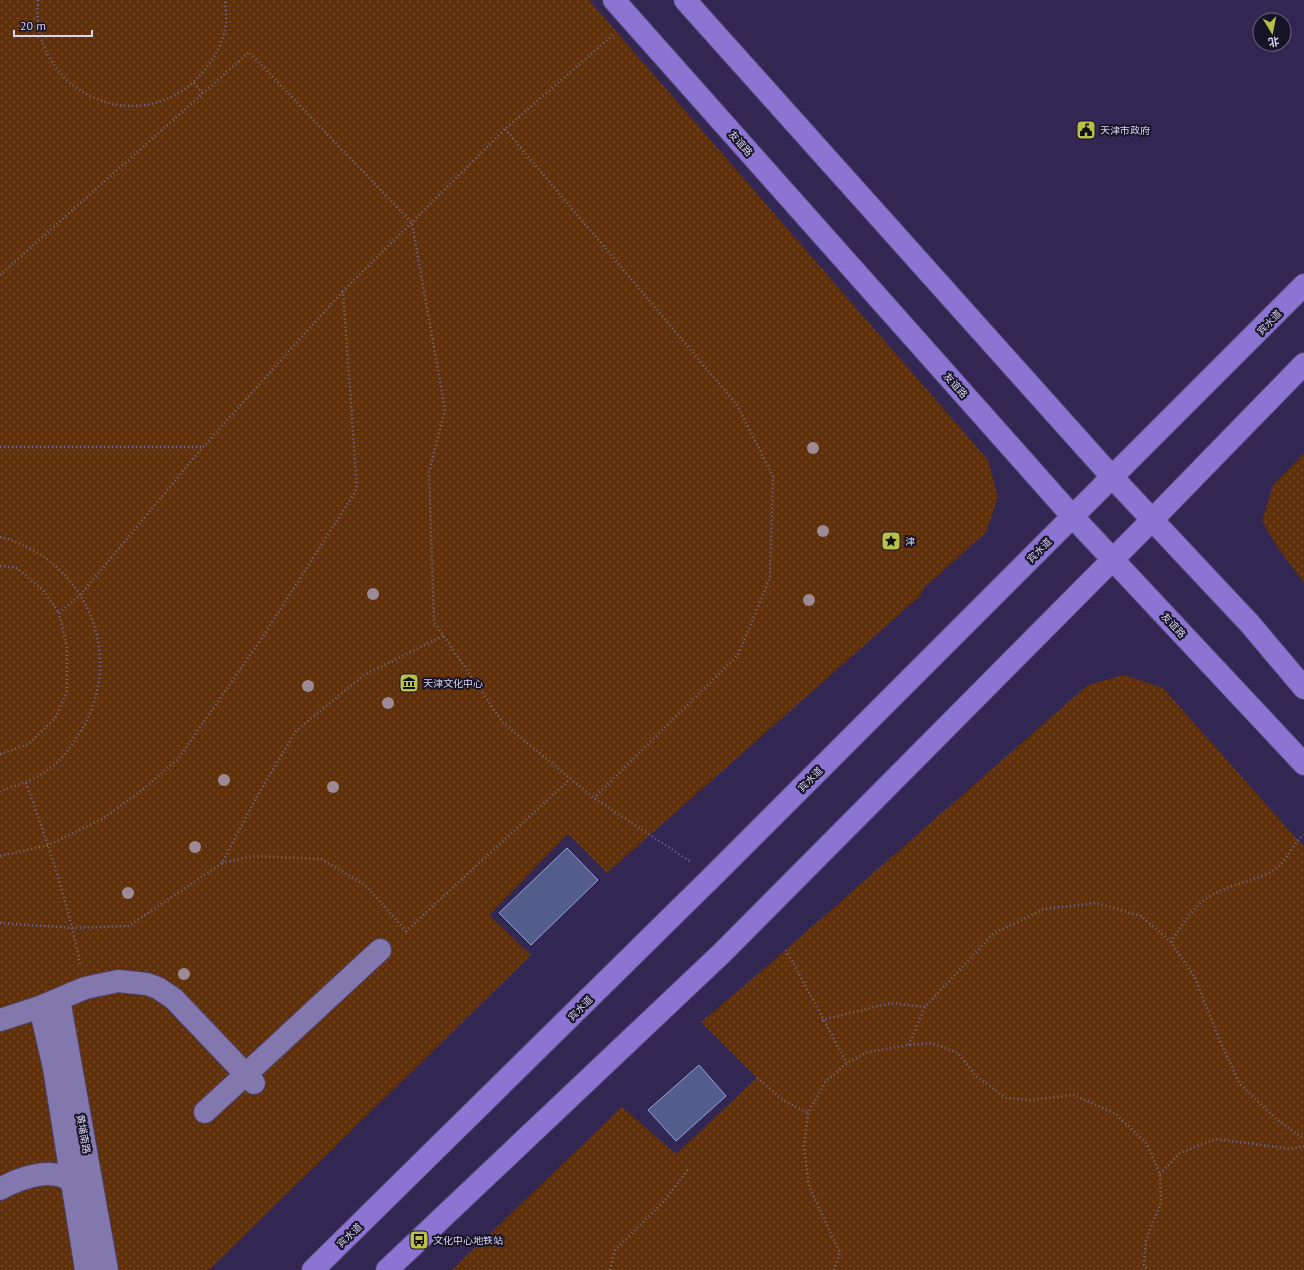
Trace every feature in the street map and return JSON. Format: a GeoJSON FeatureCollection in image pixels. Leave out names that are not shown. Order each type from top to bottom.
{"type":"FeatureCollection","features":[{"type":"Feature","properties":{"kind":"main road","name":"友谊路"},"geometry":{"type":"LineString","coordinates":[[614,0],[1073,517],[1304,764]]}},
{"type":"Feature","properties":{"kind":"main road"},"geometry":{"type":"LineString","coordinates":[[685,0],[1113,478],[1250,624],[1304,688]]}},
{"type":"Feature","properties":{"kind":"main road","name":"宾水道"},"geometry":{"type":"LineString","coordinates":[[313,1270],[713,876],[1113,478],[1304,285]]}},
{"type":"Feature","properties":{"kind":"main road"},"geometry":{"type":"LineString","coordinates":[[387,1270],[723,952],[1153,519],[1304,364]]}},
{"type":"Feature","properties":{"kind":"street"},"geometry":{"type":"LineString","coordinates":[[210,1116],[384,955]]}},
{"type":"Feature","properties":{"kind":"street"},"geometry":{"type":"LineString","coordinates":[[0,1030],[50,1008],[85,988],[118,981],[147,984],[158,988],[174,999],[245,1083]]}},
{"type":"Feature","properties":{"kind":"street"},"geometry":{"type":"LineString","coordinates":[[0,1020],[95,996],[124,991],[139,993],[152,998],[245,1083]]}},
{"type":"Feature","properties":{"kind":"street","name":"黄埔南路"},"geometry":{"type":"LineString","coordinates":[[50,1008],[54,1068],[86,1270]]}},
{"type":"Feature","properties":{"kind":"street","name":"黄埔南路"},"geometry":{"type":"LineString","coordinates":[[50,1008],[100,1228],[107,1270]]}},
{"type":"Feature","properties":{"kind":"street"},"geometry":{"type":"LineString","coordinates":[[0,1189],[38,1175],[53,1174],[66,1178],[91,1204],[100,1228]]}},
{"type":"Feature","properties":{"kind":"path"},"geometry":{"type":"LineString","coordinates":[[38,0],[36,17],[43,47],[58,73],[82,93],[111,104],[142,106],[172,98],[194,83],[216,56],[226,25],[225,0]]}},
{"type":"Feature","properties":{"kind":"path"},"geometry":{"type":"LineString","coordinates":[[59,613],[81,594],[203,447],[343,291],[505,129],[632,19]]}},
{"type":"Feature","properties":{"kind":"path"},"geometry":{"type":"LineString","coordinates":[[0,275],[250,52],[412,223],[445,410],[429,472],[434,622],[503,723],[594,798],[713,876]]}},
{"type":"Feature","properties":{"kind":"path"},"geometry":{"type":"LineString","coordinates":[[194,83],[203,94]]}},
{"type":"Feature","properties":{"kind":"path"},"geometry":{"type":"LineString","coordinates":[[505,129],[737,405],[773,476],[770,578],[738,655],[594,798]]}},
{"type":"Feature","properties":{"kind":"path"},"geometry":{"type":"LineString","coordinates":[[0,856],[49,845],[102,819],[141,791],[178,759],[262,638],[357,489],[343,291]]}},
{"type":"Feature","properties":{"kind":"path"},"geometry":{"type":"LineString","coordinates":[[0,447],[203,447]]}},
{"type":"Feature","properties":{"kind":"path"},"geometry":{"type":"LineString","coordinates":[[0,537],[20,542],[54,563],[81,594],[98,633],[101,675],[90,717],[66,753],[52,767],[26,783],[0,791]]}},
{"type":"Feature","properties":{"kind":"path"},"geometry":{"type":"LineString","coordinates":[[0,566],[17,568],[43,590],[59,613],[67,647],[67,692],[55,718],[30,744],[0,754]]}},
{"type":"Feature","properties":{"kind":"path"},"geometry":{"type":"LineString","coordinates":[[222,863],[256,798],[296,731],[364,675],[443,636]]}},
{"type":"Feature","properties":{"kind":"path"},"geometry":{"type":"LineString","coordinates":[[0,923],[73,928],[129,926],[222,863],[254,856],[321,858],[366,885],[406,931],[570,779]]}},
{"type":"Feature","properties":{"kind":"path"},"geometry":{"type":"LineString","coordinates":[[26,783],[49,845],[73,928],[85,988]]}},
{"type":"Feature","properties":{"kind":"path"},"geometry":{"type":"LineString","coordinates":[[1171,942],[1193,910],[1214,894],[1259,879],[1280,865],[1298,839],[1304,835]]}},
{"type":"Feature","properties":{"kind":"path"},"geometry":{"type":"LineString","coordinates":[[909,1045],[925,1007],[993,934],[1044,909],[1096,903],[1141,916],[1171,942],[1195,978],[1219,1039],[1240,1084],[1276,1119],[1304,1139]]}},
{"type":"Feature","properties":{"kind":"path"},"geometry":{"type":"LineString","coordinates":[[786,950],[822,1020],[848,1063]]}},
{"type":"Feature","properties":{"kind":"path"},"geometry":{"type":"LineString","coordinates":[[822,1020],[891,1003],[925,1007]]}},
{"type":"Feature","properties":{"kind":"path"},"geometry":{"type":"LineString","coordinates":[[834,1270],[840,1254],[810,1186],[804,1147],[808,1113],[825,1082],[848,1063],[868,1052],[909,1045],[932,1043],[958,1053],[975,1075],[1006,1098],[1029,1100],[1074,1095],[1116,1114],[1148,1144],[1160,1174],[1161,1203],[1146,1239],[1144,1265],[1147,1270]]}},
{"type":"Feature","properties":{"kind":"path"},"geometry":{"type":"LineString","coordinates":[[757,1078],[786,1102],[808,1113]]}},
{"type":"Feature","properties":{"kind":"path"},"geometry":{"type":"LineString","coordinates":[[1160,1174],[1180,1153],[1216,1139],[1291,1149],[1304,1146]]}},
{"type":"Feature","properties":{"kind":"path"},"geometry":{"type":"LineString","coordinates":[[610,1270],[615,1250],[665,1200],[688,1168]]}},
{"type":"Feature","properties":{"kind":"shaded area","name":"天津文化中心"},"geometry":{"type":"Polygon","coordinates":[[[0,0],[589,0],[988,460],[998,497],[986,532],[924,588],[920,596],[607,873],[568,834],[489,915],[531,955],[209,1270],[0,1270],[0,0]]]}},
{"type":"Feature","properties":{"kind":"shaded area"},"geometry":{"type":"Polygon","coordinates":[[[1304,453],[1304,583],[1276,545],[1262,521],[1273,485],[1304,453]]]}},
{"type":"Feature","properties":{"kind":"shaded area"},"geometry":{"type":"Polygon","coordinates":[[[1124,675],[1163,688],[1304,847],[1304,1270],[452,1270],[622,1107],[676,1154],[757,1078],[701,1022],[758,974],[1088,685],[1124,675]]]}},
{"type":"Feature","properties":{"kind":"building"},"geometry":{"type":"Polygon","coordinates":[[[567,848],[598,880],[531,945],[499,913],[567,848]]]}},
{"type":"Feature","properties":{"kind":"building"},"geometry":{"type":"Polygon","coordinates":[[[699,1065],[726,1096],[676,1141],[648,1110],[699,1065]]]}},
{"type":"Feature","properties":{"kind":"place","name":"天津市政府"},"geometry":{"type":"Point","coordinates":[1086,130]}},
{"type":"Feature","properties":{"kind":"place","name":"津"},"geometry":{"type":"Point","coordinates":[891,541]}},
{"type":"Feature","properties":{"kind":"place","name":"天津文化中心"},"geometry":{"type":"Point","coordinates":[409,683]}},
{"type":"Feature","properties":{"kind":"place","name":"文化中心地铁站"},"geometry":{"type":"Point","coordinates":[419,1240]}}]}
